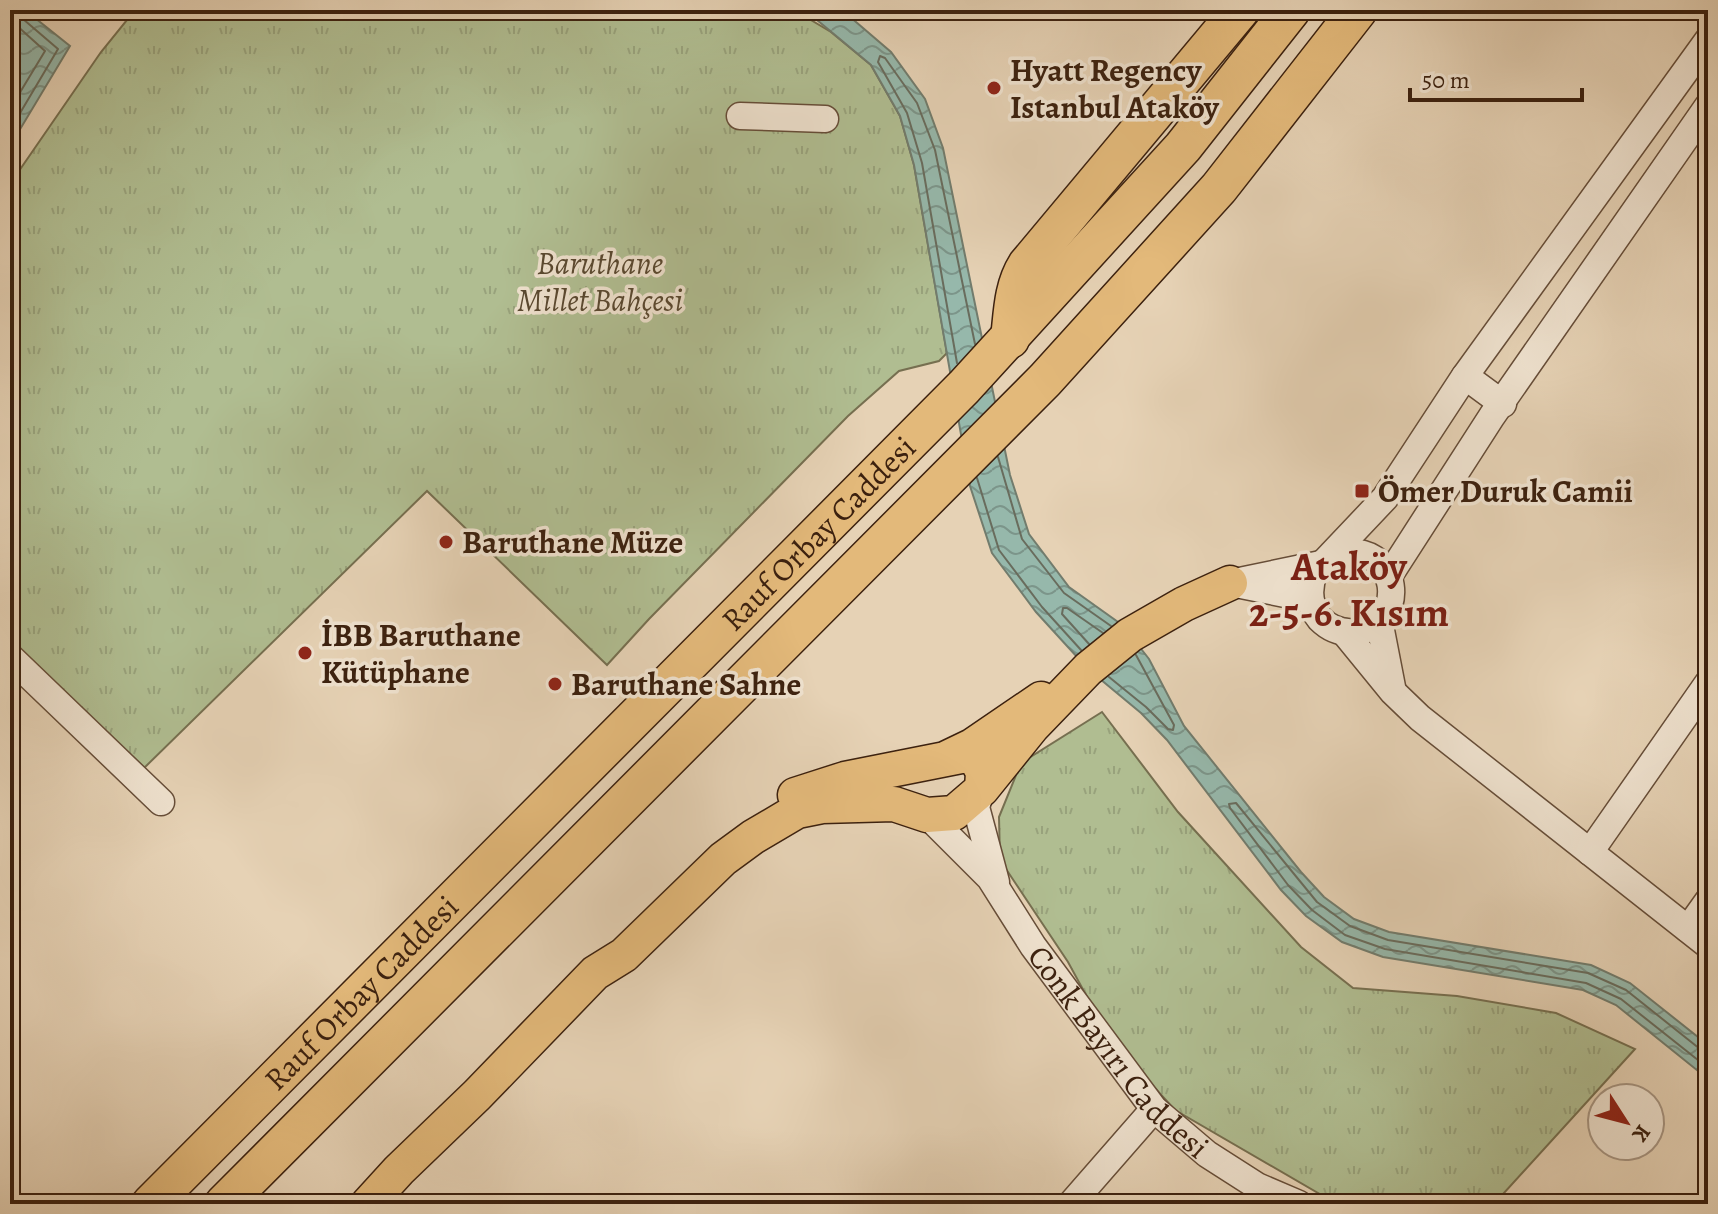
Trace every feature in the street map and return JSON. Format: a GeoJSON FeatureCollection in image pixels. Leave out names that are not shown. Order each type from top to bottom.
{"type":"FeatureCollection","features":[{"type":"Feature","properties":{"kind":"highway"},"geometry":{"type":"LineString","coordinates":[[1010,339],[1014,297],[1027,265],[1240,10]]}},
{"type":"Feature","properties":{"kind":"highway","name":"Rauf Orbay Caddesi"},"geometry":{"type":"LineString","coordinates":[[151,1204],[1010,339],[1183,147],[1291,10]]}},
{"type":"Feature","properties":{"kind":"highway","name":"Rauf Orbay Caddesi"},"geometry":{"type":"LineString","coordinates":[[224,1204],[1045,380],[1219,188],[1358,10]]}},
{"type":"Feature","properties":{"kind":"main road"},"geometry":{"type":"LineString","coordinates":[[368,1204],[595,973],[624,955],[723,859],[774,822],[797,811],[822,806],[894,804],[927,815],[954,813],[982,789],[1032,727],[1088,669],[1130,635],[1184,604],[1230,583]]}},
{"type":"Feature","properties":{"kind":"main road"},"geometry":{"type":"LineString","coordinates":[[927,815],[922,793],[933,768],[972,746],[1076,674],[1088,669]]}},
{"type":"Feature","properties":{"kind":"main road"},"geometry":{"type":"LineString","coordinates":[[595,973],[609,947],[677,876],[759,809],[845,779],[966,755],[976,759],[983,772],[982,789]]}},
{"type":"Feature","properties":{"kind":"main road"},"geometry":{"type":"LineString","coordinates":[[349,1204],[399,1170]]}},
{"type":"Feature","properties":{"kind":"street"},"geometry":{"type":"LineString","coordinates":[[1706,46],[1465,376],[1385,498],[1314,573],[1310,599],[1317,616],[1344,632],[1393,692],[1420,718],[1698,937],[1708,901]]}},
{"type":"Feature","properties":{"kind":"street"},"geometry":{"type":"LineString","coordinates":[[1389,576],[1708,106]]}},
{"type":"Feature","properties":{"kind":"street"},"geometry":{"type":"LineString","coordinates":[[740,116],[825,119]]}},
{"type":"Feature","properties":{"kind":"street"},"geometry":{"type":"LineString","coordinates":[[1465,376],[1503,404]]}},
{"type":"Feature","properties":{"kind":"street"},"geometry":{"type":"LineString","coordinates":[[1230,583],[1359,552],[1371,556],[1382,564],[1389,576],[1390,600],[1379,620],[1369,628],[1344,632]]}},
{"type":"Feature","properties":{"kind":"street"},"geometry":{"type":"LineString","coordinates":[[1230,583],[1310,599]]}},
{"type":"Feature","properties":{"kind":"street"},"geometry":{"type":"LineString","coordinates":[[1379,620],[1393,692]]}},
{"type":"Feature","properties":{"kind":"street"},"geometry":{"type":"LineString","coordinates":[[10,657],[161,802]]}},
{"type":"Feature","properties":{"kind":"street"},"geometry":{"type":"LineString","coordinates":[[1590,852],[1708,683]]}},
{"type":"Feature","properties":{"kind":"street","name":"Conk Bayırı Caddesi"},"geometry":{"type":"LineString","coordinates":[[982,789],[976,807],[1001,897]]}},
{"type":"Feature","properties":{"kind":"street","name":"Conk Bayırı Caddesi"},"geometry":{"type":"LineString","coordinates":[[927,815],[990,878],[1033,946],[1154,1109],[1207,1154],[1257,1186],[1299,1204]]}},
{"type":"Feature","properties":{"kind":"street"},"geometry":{"type":"LineString","coordinates":[[1071,1204],[1154,1109]]}},
{"type":"Feature","properties":{"kind":"green space","name":"Baruthane Millet Bahçesi"},"geometry":{"type":"Polygon","coordinates":[[[135,10],[794,10],[831,32],[871,65],[900,116],[914,165],[947,353],[939,361],[899,371],[848,416],[607,665],[427,491],[141,771],[10,647],[10,184],[101,52],[135,10]]]}},
{"type":"Feature","properties":{"kind":"green space"},"geometry":{"type":"Polygon","coordinates":[[[1102,712],[1178,812],[1301,947],[1353,988],[1457,996],[1556,1013],[1635,1049],[1605,1082],[1586,1082],[1586,1103],[1494,1204],[1337,1204],[1175,1110],[1110,1039],[1068,962],[1000,860],[999,817],[1021,763],[1102,712]]]}},
{"type":"Feature","properties":{"kind":"water"},"geometry":{"type":"Polygon","coordinates":[[[10,10],[25,10],[70,46],[10,146],[10,10]]]}},
{"type":"Feature","properties":{"kind":"water"},"geometry":{"type":"Polygon","coordinates":[[[805,10],[842,10],[891,52],[925,99],[943,148],[1010,475],[1029,534],[1069,587],[1118,622],[1130,635],[1149,659],[1184,726],[1301,872],[1324,897],[1354,919],[1389,932],[1591,965],[1630,983],[1708,1045],[1708,1079],[1616,1005],[1583,990],[1383,957],[1342,942],[1306,916],[1281,890],[1167,740],[1141,713],[1088,669],[1036,612],[992,553],[970,486],[914,165],[900,116],[871,65],[805,10]]]}},
{"type":"Feature","properties":{"kind":"place","name":"Hyatt Regency Istanbul Ataköy"},"geometry":{"type":"Point","coordinates":[994,88]}},
{"type":"Feature","properties":{"kind":"place","name":"Ömer Duruk Camii"},"geometry":{"type":"Point","coordinates":[1362,491]}},
{"type":"Feature","properties":{"kind":"place","name":"Baruthane Müze"},"geometry":{"type":"Point","coordinates":[446,542]}},
{"type":"Feature","properties":{"kind":"place","name":"İBB Baruthane Kütüphane"},"geometry":{"type":"Point","coordinates":[305,653]}},
{"type":"Feature","properties":{"kind":"place","name":"Baruthane Sahne"},"geometry":{"type":"Point","coordinates":[555,684]}},
{"type":"Feature","properties":{"kind":"district","name":"Ataköy 2-5-6. Kısım"},"geometry":{"type":"Point","coordinates":[1349,589]}}]}
